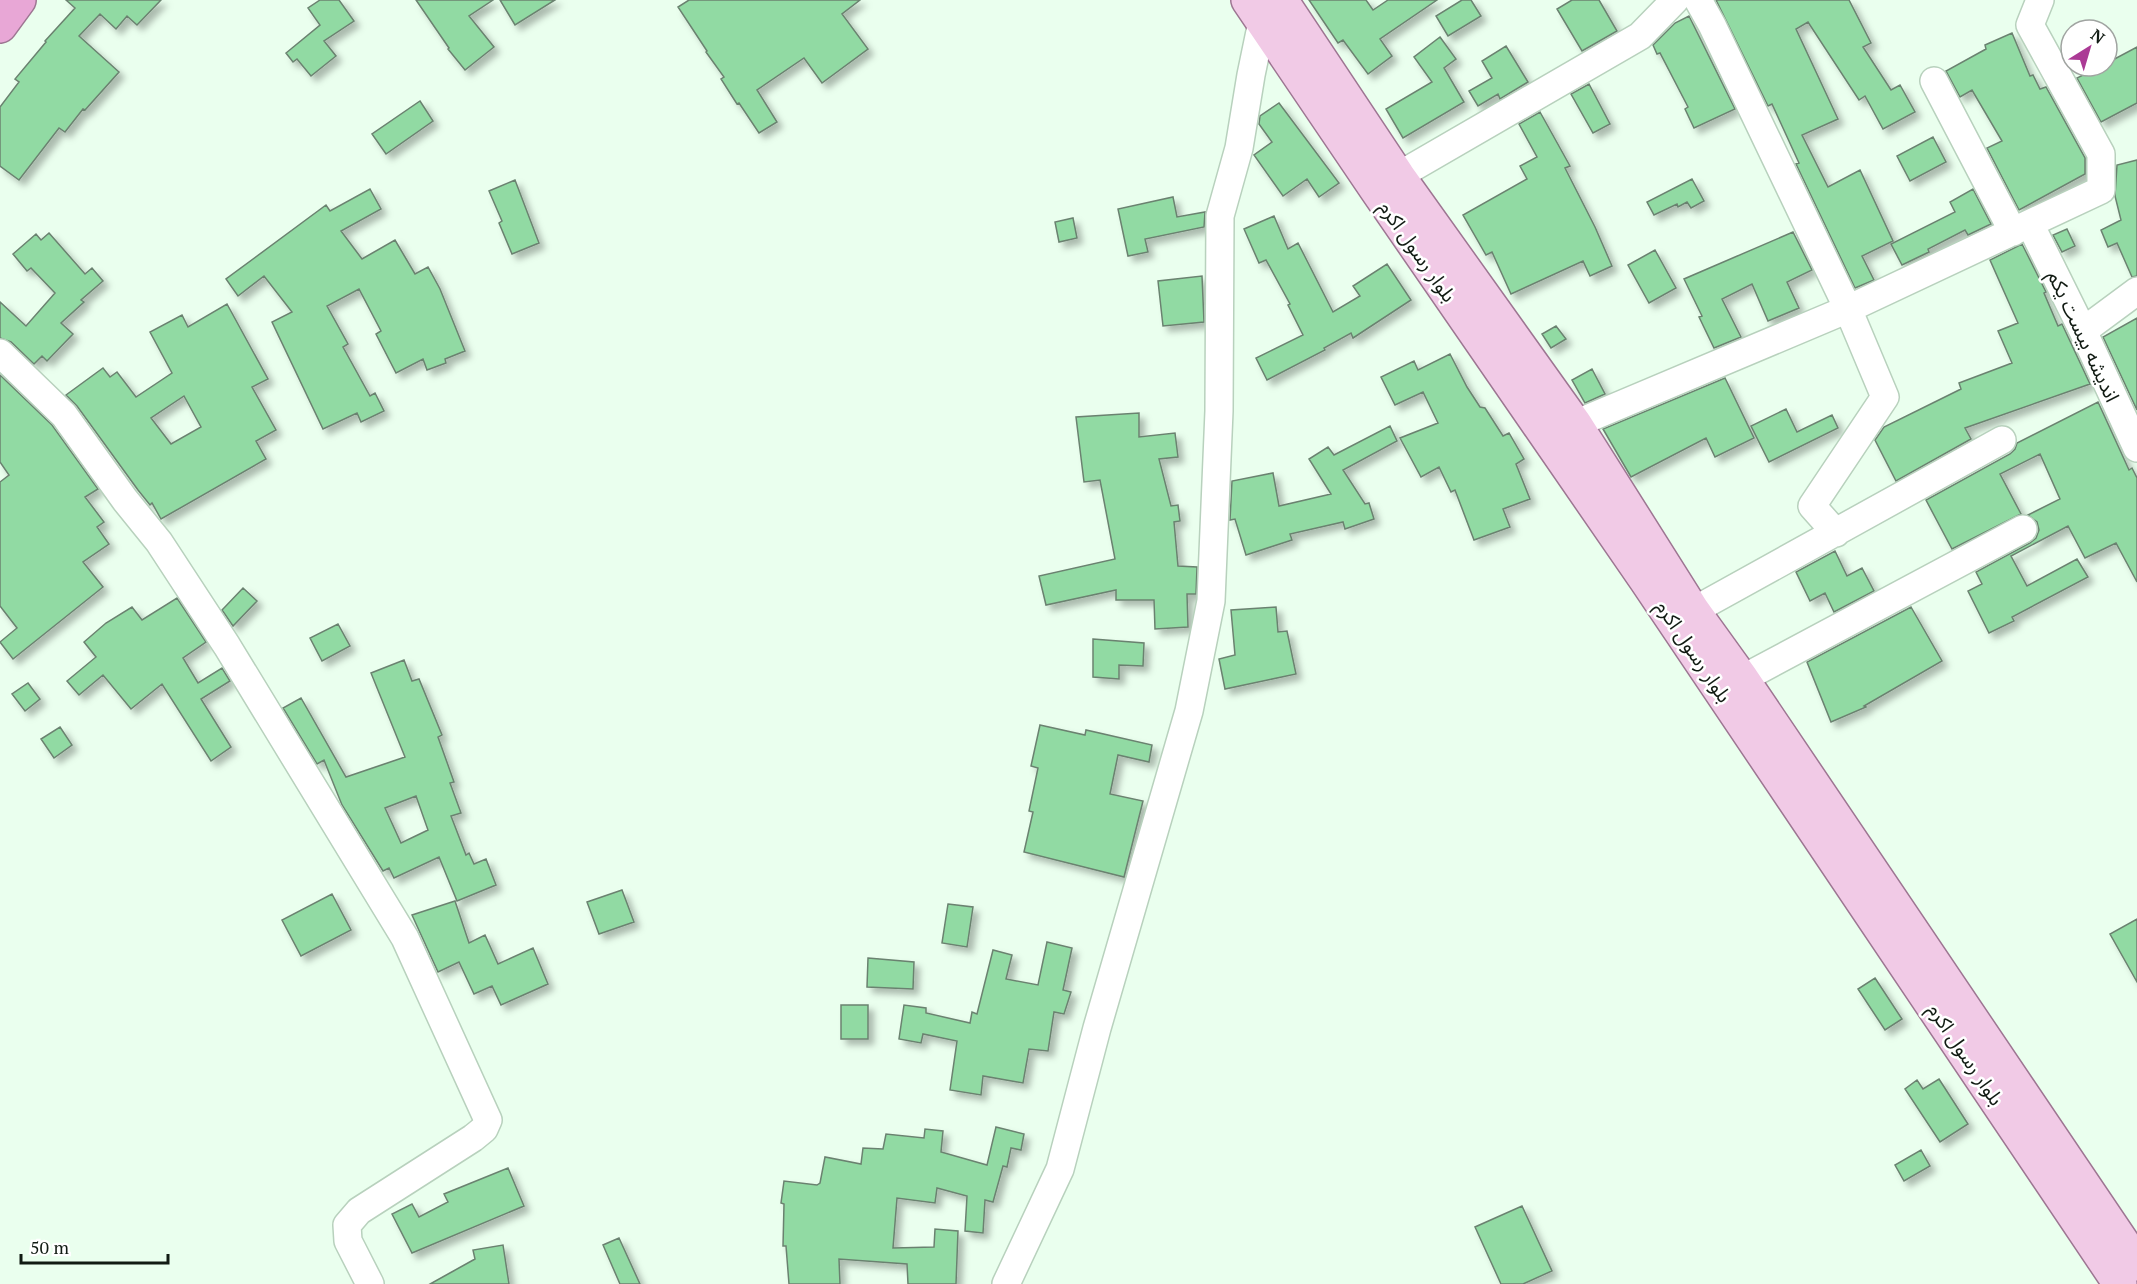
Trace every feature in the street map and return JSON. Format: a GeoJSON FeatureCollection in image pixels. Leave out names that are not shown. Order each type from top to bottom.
{"type":"FeatureCollection","features":[{"type":"Feature","properties":{"kind":"highway"},"geometry":{"type":"LineString","coordinates":[[0,26],[19,0]]}},
{"type":"Feature","properties":{"kind":"main road","name":"بلوار رسول اکرم"},"geometry":{"type":"LineString","coordinates":[[1269,7],[1398,176],[1575,424],[1694,611],[2137,1264]]}},
{"type":"Feature","properties":{"kind":"main road","name":"بلوار رسول اکرم"},"geometry":{"type":"LineString","coordinates":[[1269,7],[1722,691],[2120,1284]]}},
{"type":"Feature","properties":{"kind":"street"},"geometry":{"type":"LineString","coordinates":[[1398,176],[1640,36],[1675,0]]}},
{"type":"Feature","properties":{"kind":"street"},"geometry":{"type":"LineString","coordinates":[[1698,0],[1718,36],[1848,309],[1885,397],[1812,506],[1836,533]]}},
{"type":"Feature","properties":{"kind":"street"},"geometry":{"type":"LineString","coordinates":[[1575,424],[1848,309],[2101,190],[2101,154],[2030,25],[2040,0]]}},
{"type":"Feature","properties":{"kind":"street"},"geometry":{"type":"LineString","coordinates":[[1006,1284],[1060,1169],[1097,1028],[1189,711],[1211,601],[1219,411],[1220,216],[1239,147],[1251,75],[1269,7]]}},
{"type":"Feature","properties":{"kind":"street","name":"اندیشه بیست یکم"},"geometry":{"type":"LineString","coordinates":[[1934,81],[2083,331],[2137,448]]}},
{"type":"Feature","properties":{"kind":"street"},"geometry":{"type":"LineString","coordinates":[[2083,331],[2137,291]]}},
{"type":"Feature","properties":{"kind":"street"},"geometry":{"type":"LineString","coordinates":[[0,353],[64,415],[125,500],[159,542],[227,646],[405,938],[488,1120],[484,1129],[473,1138],[359,1211],[347,1225],[348,1241],[370,1284]]}},
{"type":"Feature","properties":{"kind":"street"},"geometry":{"type":"LineString","coordinates":[[1694,611],[2002,440]]}},
{"type":"Feature","properties":{"kind":"street"},"geometry":{"type":"LineString","coordinates":[[1742,679],[2023,529]]}},
{"type":"Feature","properties":{"kind":"building"},"geometry":{"type":"Polygon","coordinates":[[[66,0],[161,0],[137,25],[127,16],[116,29],[100,14],[79,36],[119,72],[85,110],[83,109],[65,132],[59,128],[19,180],[0,166],[0,107],[19,82],[15,79],[75,8],[66,0]]]}},
{"type":"Feature","properties":{"kind":"building"},"geometry":{"type":"Polygon","coordinates":[[[320,0],[339,0],[354,21],[324,41],[336,56],[311,76],[297,59],[293,62],[286,53],[320,25],[308,8],[320,0]]]}},
{"type":"Feature","properties":{"kind":"building"},"geometry":{"type":"Polygon","coordinates":[[[416,0],[493,0],[469,16],[494,47],[465,70],[448,49],[416,0]]]}},
{"type":"Feature","properties":{"kind":"building"},"geometry":{"type":"Polygon","coordinates":[[[500,0],[555,0],[515,25],[500,0]]]}},
{"type":"Feature","properties":{"kind":"building"},"geometry":{"type":"Polygon","coordinates":[[[689,0],[860,0],[842,14],[868,49],[822,83],[804,58],[757,90],[777,122],[759,133],[739,103],[737,104],[721,79],[724,77],[678,7],[689,0]]]}},
{"type":"Feature","properties":{"kind":"building"},"geometry":{"type":"Polygon","coordinates":[[[1309,0],[1366,0],[1373,10],[1388,0],[1437,0],[1380,39],[1392,56],[1368,74],[1343,40],[1338,43],[1309,0]]]}},
{"type":"Feature","properties":{"kind":"building"},"geometry":{"type":"Polygon","coordinates":[[[1462,0],[1471,0],[1481,16],[1448,36],[1436,16],[1462,0]]]}},
{"type":"Feature","properties":{"kind":"building"},"geometry":{"type":"Polygon","coordinates":[[[1572,0],[1599,0],[1617,31],[1582,51],[1557,9],[1572,0]]]}},
{"type":"Feature","properties":{"kind":"building"},"geometry":{"type":"Polygon","coordinates":[[[1716,0],[1849,0],[1871,43],[1863,47],[1891,90],[1900,85],[1915,112],[1883,129],[1865,96],[1859,100],[1808,22],[1796,29],[1838,119],[1802,135],[1828,187],[1860,170],[1893,241],[1862,256],[1874,280],[1855,288],[1796,164],[1799,163],[1772,104],[1768,106],[1716,0]]]}},
{"type":"Feature","properties":{"kind":"building"},"geometry":{"type":"Polygon","coordinates":[[[1689,16],[1735,109],[1694,128],[1685,109],[1688,107],[1660,53],[1657,54],[1653,45],[1675,23],[1689,16]]]}},
{"type":"Feature","properties":{"kind":"building"},"geometry":{"type":"Polygon","coordinates":[[[2012,33],[2030,76],[2033,75],[2040,89],[2046,87],[2085,158],[2085,174],[2019,210],[1987,148],[2002,141],[1972,90],[1960,97],[1946,71],[1986,49],[1985,45],[2012,33]]]}},
{"type":"Feature","properties":{"kind":"building"},"geometry":{"type":"Polygon","coordinates":[[[1440,37],[1456,59],[1444,68],[1464,102],[1403,138],[1386,109],[1432,82],[1414,57],[1440,37]]]}},
{"type":"Feature","properties":{"kind":"building"},"geometry":{"type":"Polygon","coordinates":[[[1506,46],[1528,82],[1500,99],[1498,94],[1478,106],[1469,91],[1492,78],[1482,61],[1506,46]]]}},
{"type":"Feature","properties":{"kind":"building"},"geometry":{"type":"Polygon","coordinates":[[[2137,47],[2137,103],[2101,122],[2077,78],[2119,78],[2119,57],[2137,47]]]}},
{"type":"Feature","properties":{"kind":"building"},"geometry":{"type":"Polygon","coordinates":[[[1589,84],[1610,124],[1593,133],[1571,94],[1589,84]]]}},
{"type":"Feature","properties":{"kind":"building"},"geometry":{"type":"Polygon","coordinates":[[[420,101],[433,121],[386,154],[372,134],[420,101]]]}},
{"type":"Feature","properties":{"kind":"building"},"geometry":{"type":"Polygon","coordinates":[[[1279,103],[1339,183],[1319,197],[1307,179],[1283,196],[1254,155],[1272,142],[1259,124],[1260,116],[1279,103]]]}},
{"type":"Feature","properties":{"kind":"building"},"geometry":{"type":"Polygon","coordinates":[[[1540,112],[1570,166],[1565,168],[1612,266],[1590,276],[1583,261],[1511,294],[1492,252],[1486,255],[1463,215],[1527,179],[1520,166],[1537,157],[1519,124],[1540,112]]]}},
{"type":"Feature","properties":{"kind":"building"},"geometry":{"type":"Polygon","coordinates":[[[1933,137],[1946,162],[1910,181],[1897,156],[1933,137]]]}},
{"type":"Feature","properties":{"kind":"building"},"geometry":{"type":"Polygon","coordinates":[[[2137,160],[2137,276],[2132,277],[2117,243],[2108,247],[2101,230],[2121,220],[2115,196],[2117,165],[2137,160]]]}},
{"type":"Feature","properties":{"kind":"building"},"geometry":{"type":"Polygon","coordinates":[[[1692,179],[1704,201],[1691,208],[1687,202],[1678,207],[1677,204],[1654,215],[1647,202],[1692,179]]]}},
{"type":"Feature","properties":{"kind":"building"},"geometry":{"type":"Polygon","coordinates":[[[515,180],[539,243],[512,254],[499,223],[502,221],[489,191],[515,180]]]}},
{"type":"Feature","properties":{"kind":"building"},"geometry":{"type":"Polygon","coordinates":[[[370,189],[381,209],[341,231],[362,259],[395,240],[415,274],[428,267],[440,289],[465,351],[445,359],[446,363],[427,370],[423,359],[396,373],[376,334],[381,331],[359,289],[327,306],[348,344],[343,347],[370,396],[375,393],[384,411],[361,422],[357,413],[323,429],[272,322],[292,312],[264,276],[238,296],[226,279],[326,205],[330,211],[370,189]]]}},
{"type":"Feature","properties":{"kind":"building"},"geometry":{"type":"Polygon","coordinates":[[[1973,189],[1991,224],[1968,235],[1965,230],[1902,265],[1891,244],[1955,212],[1950,202],[1973,189]]]}},
{"type":"Feature","properties":{"kind":"building"},"geometry":{"type":"Polygon","coordinates":[[[1173,197],[1177,217],[1205,212],[1204,227],[1145,239],[1148,252],[1128,256],[1118,209],[1173,197]]]}},
{"type":"Feature","properties":{"kind":"building"},"geometry":{"type":"Polygon","coordinates":[[[1274,216],[1288,249],[1298,243],[1333,312],[1360,296],[1353,286],[1387,264],[1411,300],[1353,338],[1351,333],[1324,348],[1325,350],[1267,380],[1256,358],[1303,335],[1288,305],[1290,304],[1266,260],[1259,263],[1244,229],[1274,216]]]}},
{"type":"Feature","properties":{"kind":"building"},"geometry":{"type":"Polygon","coordinates":[[[1073,218],[1077,238],[1059,242],[1055,222],[1073,218]]]}},
{"type":"Feature","properties":{"kind":"building"},"geometry":{"type":"Polygon","coordinates":[[[2067,229],[2075,246],[2062,252],[2053,235],[2067,229]]]}},
{"type":"Feature","properties":{"kind":"building"},"geometry":{"type":"Polygon","coordinates":[[[1793,232],[1812,270],[1787,282],[1799,308],[1768,321],[1752,284],[1722,299],[1741,337],[1714,348],[1684,279],[1793,232]]]}},
{"type":"Feature","properties":{"kind":"building"},"geometry":{"type":"Polygon","coordinates":[[[49,233],[85,274],[92,268],[103,281],[81,300],[84,302],[61,323],[73,334],[47,361],[42,356],[34,364],[11,342],[0,338],[0,302],[26,326],[55,293],[31,268],[27,271],[13,254],[36,234],[41,240],[49,233]]]}},
{"type":"Feature","properties":{"kind":"building"},"geometry":{"type":"Polygon","coordinates":[[[2022,244],[2046,292],[2044,293],[2058,326],[2062,324],[2090,384],[1965,428],[1971,439],[1896,481],[1875,440],[1884,427],[1961,389],[1959,383],[2012,363],[1998,331],[2018,323],[1990,260],[2022,244]]]}},
{"type":"Feature","properties":{"kind":"building"},"geometry":{"type":"Polygon","coordinates":[[[1655,250],[1676,288],[1649,303],[1628,265],[1655,250]]]}},
{"type":"Feature","properties":{"kind":"building"},"geometry":{"type":"Polygon","coordinates":[[[1202,276],[1204,322],[1163,326],[1158,281],[1202,276]]]}},
{"type":"Feature","properties":{"kind":"building"},"geometry":{"type":"Polygon","coordinates":[[[227,304],[268,379],[252,387],[276,430],[256,441],[266,459],[161,519],[152,503],[150,505],[138,490],[77,406],[66,395],[103,368],[110,377],[117,372],[136,397],[172,373],[150,332],[182,315],[188,327],[227,304]],[[184,396],[151,418],[171,444],[201,427],[184,396]]]}},
{"type":"Feature","properties":{"kind":"building"},"geometry":{"type":"Polygon","coordinates":[[[2137,318],[2137,410],[2103,337],[2137,318]]]}},
{"type":"Feature","properties":{"kind":"building"},"geometry":{"type":"Polygon","coordinates":[[[1556,326],[1566,339],[1551,348],[1542,334],[1556,326]]]}},
{"type":"Feature","properties":{"kind":"building"},"geometry":{"type":"Polygon","coordinates":[[[1450,354],[1480,407],[1485,408],[1503,436],[1509,433],[1524,459],[1516,464],[1530,499],[1503,509],[1510,527],[1474,540],[1455,490],[1451,492],[1439,467],[1421,477],[1400,438],[1438,423],[1423,392],[1395,405],[1381,377],[1414,361],[1418,370],[1450,354]]]}},
{"type":"Feature","properties":{"kind":"building"},"geometry":{"type":"Polygon","coordinates":[[[1592,369],[1605,394],[1585,403],[1572,380],[1592,369]]]}},
{"type":"Feature","properties":{"kind":"building"},"geometry":{"type":"Polygon","coordinates":[[[0,375],[52,425],[98,489],[85,497],[104,522],[97,527],[109,544],[83,562],[103,587],[13,659],[0,642],[17,628],[0,606],[0,482],[9,475],[0,462],[0,375]]]}},
{"type":"Feature","properties":{"kind":"building"},"geometry":{"type":"Polygon","coordinates":[[[1725,378],[1754,438],[1715,457],[1706,438],[1631,477],[1603,429],[1725,378]]]}},
{"type":"Feature","properties":{"kind":"building"},"geometry":{"type":"Polygon","coordinates":[[[2098,402],[2129,470],[2132,468],[2137,478],[2137,582],[2116,543],[2085,558],[2068,526],[2011,556],[2027,586],[2077,559],[2088,577],[2012,617],[2014,621],[1989,633],[1968,591],[1982,584],[1976,572],[2036,538],[2039,530],[2037,522],[2028,515],[2060,499],[2040,454],[2000,474],[2021,514],[1952,549],[1926,500],[2010,454],[2017,443],[2098,402]]]}},
{"type":"Feature","properties":{"kind":"building"},"geometry":{"type":"Polygon","coordinates":[[[1786,409],[1797,432],[1832,415],[1838,428],[1769,462],[1751,426],[1786,409]]]}},
{"type":"Feature","properties":{"kind":"building"},"geometry":{"type":"Polygon","coordinates":[[[1139,413],[1139,437],[1175,433],[1178,457],[1159,459],[1171,506],[1178,505],[1180,521],[1174,522],[1178,566],[1197,567],[1196,594],[1187,594],[1188,627],[1155,629],[1154,600],[1116,600],[1116,590],[1046,605],[1039,576],[1115,559],[1100,480],[1084,482],[1076,417],[1139,413]]]}},
{"type":"Feature","properties":{"kind":"building"},"geometry":{"type":"Polygon","coordinates":[[[1390,426],[1397,441],[1343,470],[1365,504],[1369,503],[1374,519],[1345,529],[1343,522],[1290,534],[1292,540],[1246,555],[1235,519],[1230,520],[1232,481],[1273,473],[1279,506],[1331,494],[1309,459],[1328,447],[1334,455],[1390,426]]]}},
{"type":"Feature","properties":{"kind":"building"},"geometry":{"type":"Polygon","coordinates":[[[1835,551],[1847,576],[1862,568],[1874,591],[1834,612],[1825,593],[1810,601],[1796,572],[1835,551]]]}},
{"type":"Feature","properties":{"kind":"building"},"geometry":{"type":"Polygon","coordinates":[[[243,588],[257,601],[233,626],[222,610],[243,588]]]}},
{"type":"Feature","properties":{"kind":"building"},"geometry":{"type":"Polygon","coordinates":[[[177,598],[206,642],[183,658],[198,683],[222,668],[230,681],[201,699],[231,747],[211,761],[162,684],[131,709],[103,675],[79,695],[67,681],[96,657],[84,642],[106,623],[132,607],[142,620],[177,598]]]}},
{"type":"Feature","properties":{"kind":"building"},"geometry":{"type":"Polygon","coordinates":[[[1276,607],[1278,632],[1287,631],[1296,674],[1225,689],[1219,659],[1235,655],[1231,610],[1276,607]]]}},
{"type":"Feature","properties":{"kind":"building"},"geometry":{"type":"Polygon","coordinates":[[[1911,607],[1942,661],[1864,706],[1866,707],[1831,722],[1807,662],[1911,607]]]}},
{"type":"Feature","properties":{"kind":"building"},"geometry":{"type":"Polygon","coordinates":[[[338,624],[350,646],[322,661],[310,638],[338,624]]]}},
{"type":"Feature","properties":{"kind":"building"},"geometry":{"type":"Polygon","coordinates":[[[1093,639],[1144,643],[1143,666],[1119,665],[1119,679],[1093,677],[1093,639]]]}},
{"type":"Feature","properties":{"kind":"building"},"geometry":{"type":"Polygon","coordinates":[[[404,660],[412,681],[419,679],[442,735],[438,737],[454,782],[450,783],[461,813],[451,816],[466,855],[469,853],[474,864],[486,859],[496,885],[457,901],[439,857],[394,878],[389,868],[383,871],[342,805],[324,760],[317,764],[283,708],[301,698],[346,777],[405,757],[371,673],[404,660]],[[416,796],[385,808],[401,843],[428,830],[416,796]]]}},
{"type":"Feature","properties":{"kind":"building"},"geometry":{"type":"Polygon","coordinates":[[[28,683],[40,699],[25,711],[12,694],[28,683]]]}},
{"type":"Feature","properties":{"kind":"building"},"geometry":{"type":"Polygon","coordinates":[[[1040,725],[1085,735],[1086,730],[1152,745],[1149,762],[1118,755],[1110,794],[1143,801],[1124,877],[1024,852],[1033,812],[1029,811],[1038,768],[1031,766],[1040,725]]]}},
{"type":"Feature","properties":{"kind":"building"},"geometry":{"type":"Polygon","coordinates":[[[60,727],[72,745],[54,758],[41,739],[60,727]]]}},
{"type":"Feature","properties":{"kind":"building"},"geometry":{"type":"Polygon","coordinates":[[[622,890],[634,922],[599,934],[587,902],[622,890]]]}},
{"type":"Feature","properties":{"kind":"building"},"geometry":{"type":"Polygon","coordinates":[[[332,894],[351,930],[301,956],[282,920],[332,894]]]}},
{"type":"Feature","properties":{"kind":"building"},"geometry":{"type":"Polygon","coordinates":[[[455,901],[469,943],[485,935],[498,964],[533,948],[548,984],[501,1005],[492,986],[474,994],[459,962],[438,972],[412,915],[455,901]]]}},
{"type":"Feature","properties":{"kind":"building"},"geometry":{"type":"Polygon","coordinates":[[[948,904],[973,907],[967,947],[942,943],[948,904]]]}},
{"type":"Feature","properties":{"kind":"building"},"geometry":{"type":"Polygon","coordinates":[[[2137,919],[2137,982],[2110,934],[2137,919]]]}},
{"type":"Feature","properties":{"kind":"building"},"geometry":{"type":"Polygon","coordinates":[[[1047,942],[1072,948],[1063,990],[1071,992],[1064,1014],[1054,1012],[1048,1051],[1029,1049],[1023,1083],[983,1076],[981,1095],[950,1090],[957,1041],[923,1034],[921,1043],[899,1039],[904,1005],[926,1008],[926,1013],[970,1023],[972,1012],[977,1014],[993,950],[1012,955],[1006,979],[1038,985],[1047,942]]]}},
{"type":"Feature","properties":{"kind":"building"},"geometry":{"type":"Polygon","coordinates":[[[868,958],[914,962],[913,989],[867,987],[868,958]]]}},
{"type":"Feature","properties":{"kind":"building"},"geometry":{"type":"Polygon","coordinates":[[[1875,978],[1902,1019],[1885,1030],[1858,989],[1875,978]]]}},
{"type":"Feature","properties":{"kind":"building"},"geometry":{"type":"Polygon","coordinates":[[[841,1005],[868,1005],[868,1039],[841,1039],[841,1005]]]}},
{"type":"Feature","properties":{"kind":"building"},"geometry":{"type":"Polygon","coordinates":[[[1939,1079],[1968,1124],[1940,1142],[1905,1089],[1917,1080],[1923,1089],[1939,1079]]]}},
{"type":"Feature","properties":{"kind":"building"},"geometry":{"type":"Polygon","coordinates":[[[996,1127],[1024,1134],[1021,1150],[1011,1148],[1007,1167],[1003,1166],[993,1202],[985,1200],[983,1233],[965,1231],[967,1196],[937,1188],[935,1203],[897,1198],[893,1248],[934,1247],[935,1229],[958,1231],[956,1284],[908,1284],[907,1264],[839,1259],[840,1284],[789,1284],[786,1246],[783,1246],[784,1204],[781,1203],[784,1181],[817,1185],[820,1183],[825,1157],[861,1164],[863,1148],[883,1149],[886,1134],[924,1138],[925,1129],[943,1131],[941,1152],[987,1165],[996,1127]]]}},
{"type":"Feature","properties":{"kind":"building"},"geometry":{"type":"Polygon","coordinates":[[[1921,1150],[1930,1166],[1904,1181],[1895,1165],[1921,1150]]]}},
{"type":"Feature","properties":{"kind":"building"},"geometry":{"type":"Polygon","coordinates":[[[508,1168],[524,1206],[412,1253],[392,1214],[412,1204],[419,1217],[448,1202],[444,1194],[508,1168]]]}},
{"type":"Feature","properties":{"kind":"building"},"geometry":{"type":"Polygon","coordinates":[[[1522,1206],[1552,1271],[1523,1284],[1501,1284],[1475,1227],[1522,1206]]]}},
{"type":"Feature","properties":{"kind":"building"},"geometry":{"type":"Polygon","coordinates":[[[619,1238],[640,1284],[620,1284],[603,1245],[619,1238]]]}},
{"type":"Feature","properties":{"kind":"building"},"geometry":{"type":"Polygon","coordinates":[[[503,1245],[509,1284],[430,1284],[475,1259],[473,1250],[503,1245]]]}}]}
